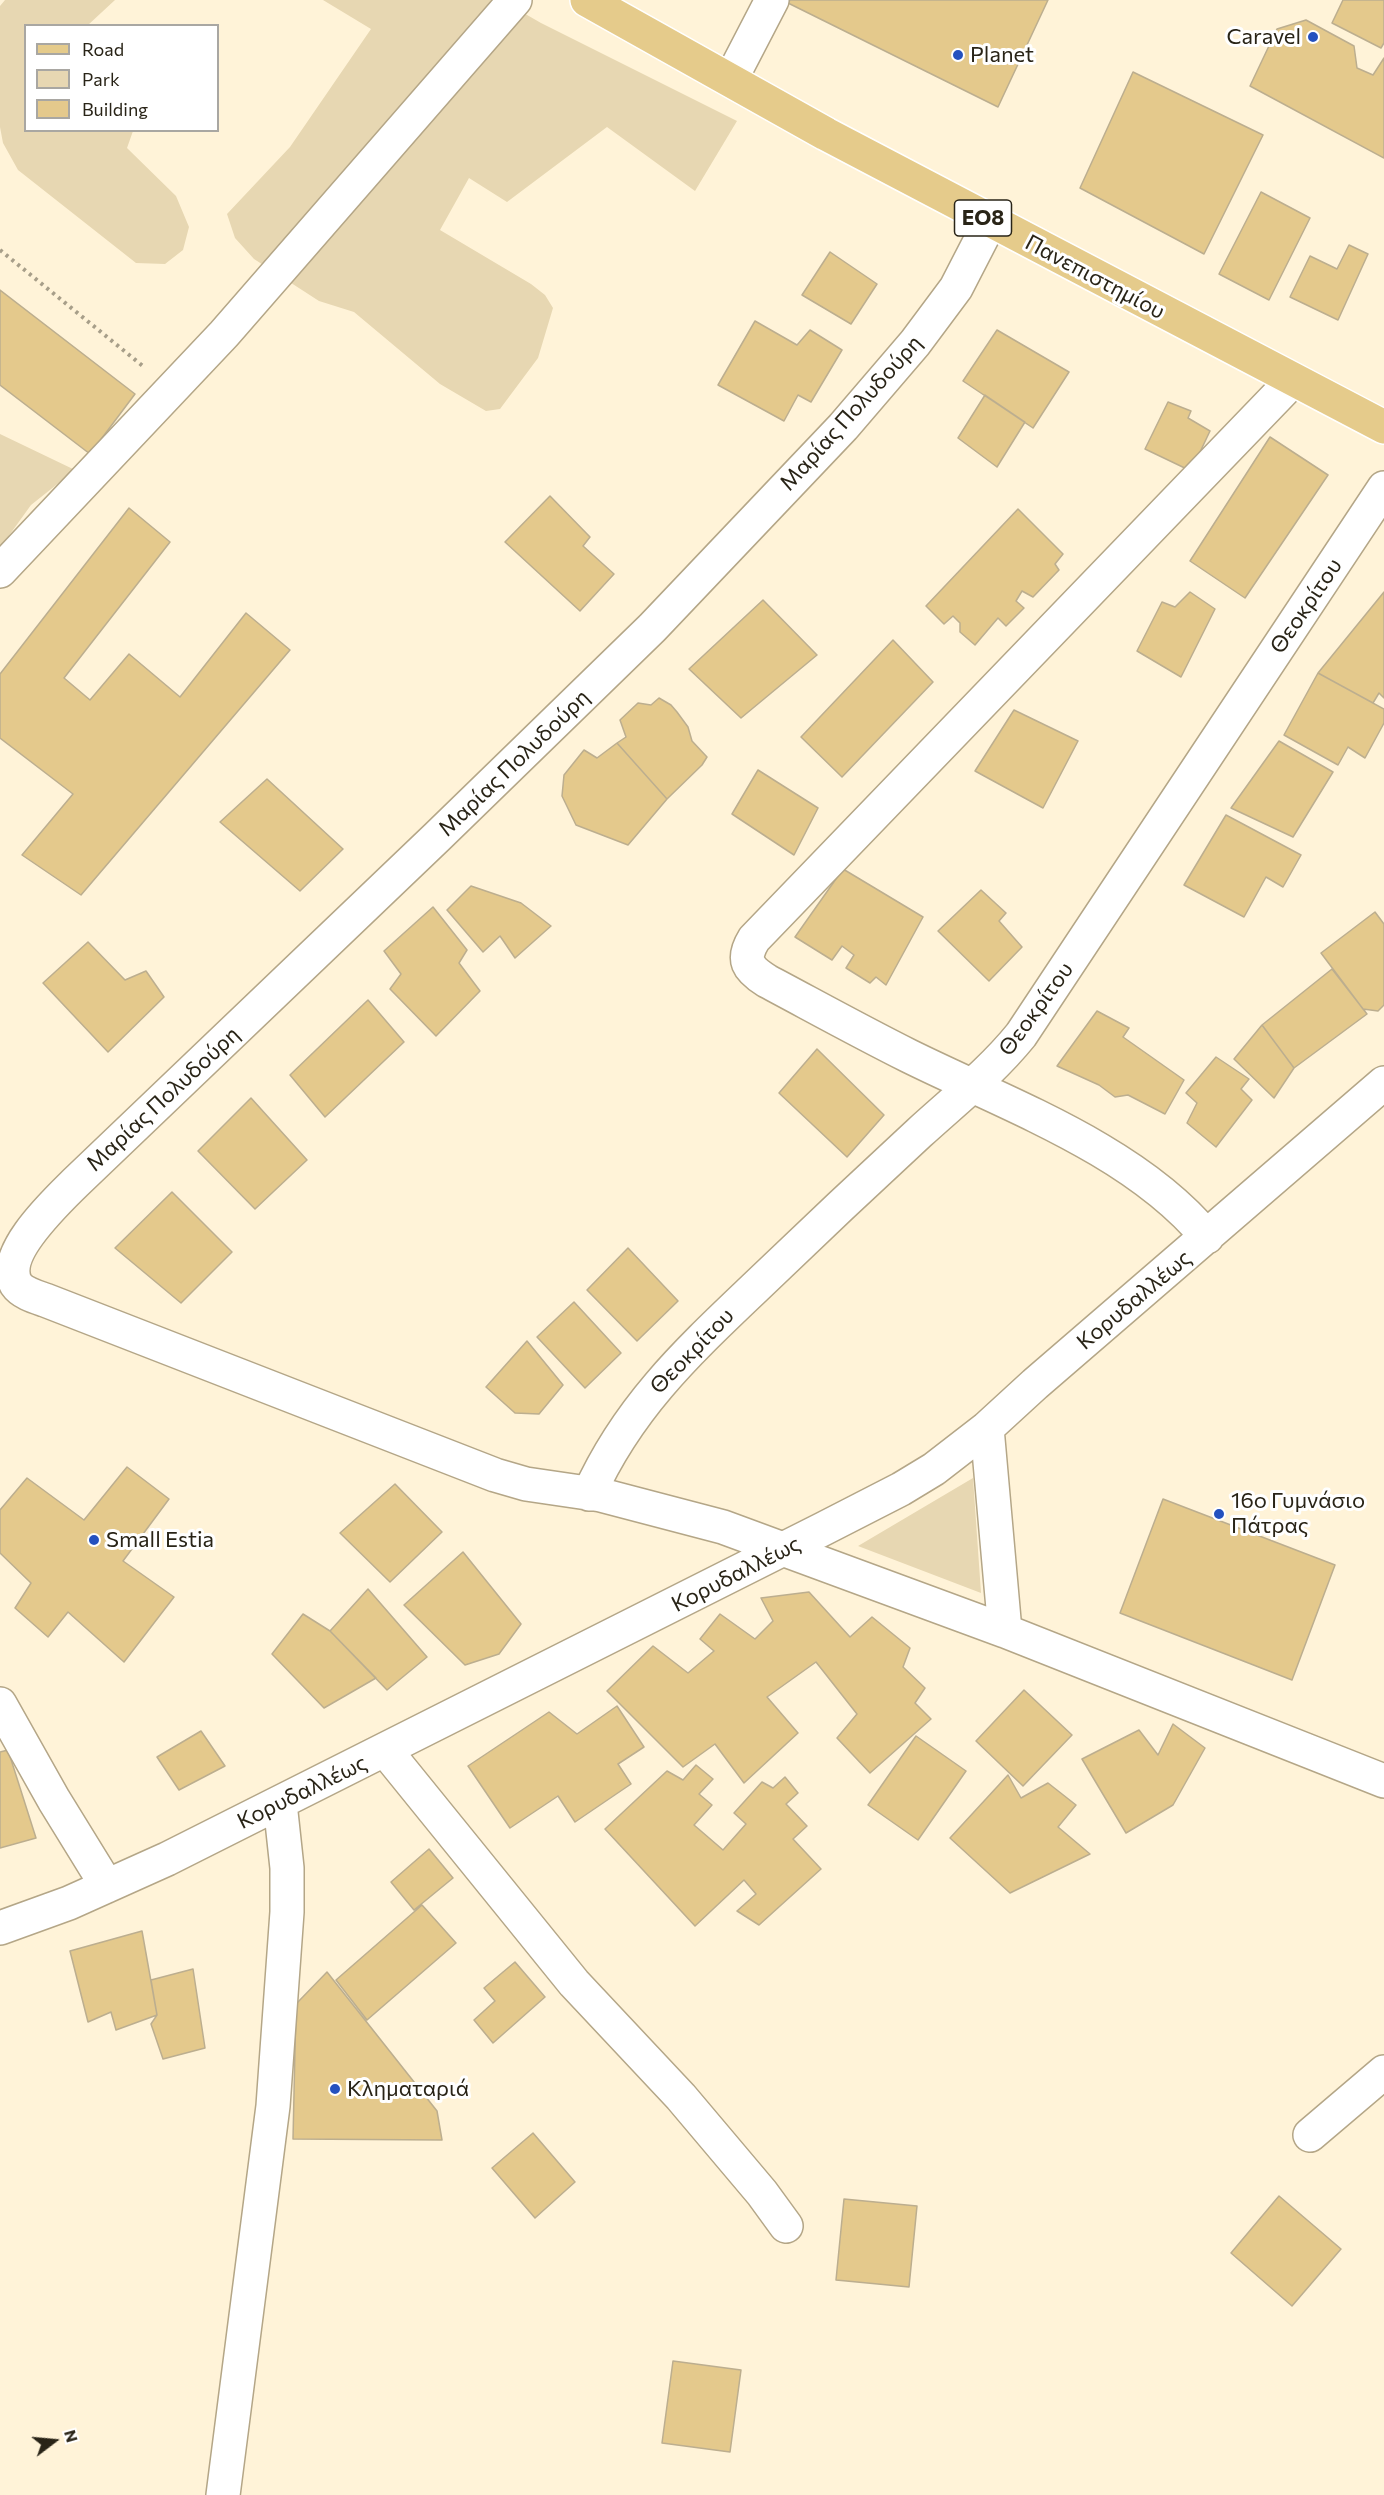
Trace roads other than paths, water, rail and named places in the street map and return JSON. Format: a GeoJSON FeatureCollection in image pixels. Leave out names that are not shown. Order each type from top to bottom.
{"type":"FeatureCollection","features":[{"type":"Feature","properties":{"kind":"main road","name":"Πανεπιστημίου"},"geometry":{"type":"LineString","coordinates":[[597,2],[826,135],[1384,427]]}},
{"type":"Feature","properties":{"kind":"street"},"geometry":{"type":"LineString","coordinates":[[0,571],[224,334],[515,0]]}},
{"type":"Feature","properties":{"kind":"street"},"geometry":{"type":"LineString","coordinates":[[731,79],[772,0]]}},
{"type":"Feature","properties":{"kind":"street","name":"Μαρίας Πολυδούρη"},"geometry":{"type":"LineString","coordinates":[[589,1494],[526,1484],[495,1475],[45,1300],[22,1290],[17,1285],[14,1278],[14,1263],[23,1241],[38,1221],[75,1183],[604,677],[843,428],[915,343],[956,288],[990,222]]}},
{"type":"Feature","properties":{"kind":"street"},"geometry":{"type":"LineString","coordinates":[[1207,1237],[1176,1204],[1143,1179],[1085,1142],[910,1056],[767,981],[750,969],[747,956],[754,939],[1293,380]]}},
{"type":"Feature","properties":{"kind":"street","name":"Θεοκρίτου"},"geometry":{"type":"LineString","coordinates":[[589,1494],[616,1441],[662,1380],[702,1338],[815,1230],[973,1085],[1013,1045],[1033,1019],[1384,488]]}},
{"type":"Feature","properties":{"kind":"street","name":"Κορυδαλλέως"},"geometry":{"type":"LineString","coordinates":[[0,1928],[107,1886],[280,1803],[901,1489],[952,1456],[987,1428],[1384,1083]]}},
{"type":"Feature","properties":{"kind":"street"},"geometry":{"type":"LineString","coordinates":[[987,1428],[1005,1631]]}},
{"type":"Feature","properties":{"kind":"street"},"geometry":{"type":"LineString","coordinates":[[589,1494],[723,1527],[1005,1631],[1384,1780]]}},
{"type":"Feature","properties":{"kind":"street"},"geometry":{"type":"LineString","coordinates":[[0,1704],[54,1800],[107,1886]]}},
{"type":"Feature","properties":{"kind":"street"},"geometry":{"type":"LineString","coordinates":[[386,1751],[574,1983],[681,2097],[755,2185],[786,2226]]}},
{"type":"Feature","properties":{"kind":"street"},"geometry":{"type":"LineString","coordinates":[[223,2495],[273,2106],[287,1912],[287,1868],[280,1803]]}},
{"type":"Feature","properties":{"kind":"street"},"geometry":{"type":"LineString","coordinates":[[1310,2135],[1384,2072]]}},
{"type":"Feature","properties":{"kind":"place","name":"Caravel"},"geometry":{"type":"Point","coordinates":[1313,37]}},
{"type":"Feature","properties":{"kind":"place","name":"Planet"},"geometry":{"type":"Point","coordinates":[958,55]}},
{"type":"Feature","properties":{"kind":"place","name":"16ο Γυμνάσιο Πάτρας"},"geometry":{"type":"Point","coordinates":[1219,1514]}},
{"type":"Feature","properties":{"kind":"place","name":"Small Estia"},"geometry":{"type":"Point","coordinates":[94,1540]}},
{"type":"Feature","properties":{"kind":"place","name":"Κληματαριά"},"geometry":{"type":"Point","coordinates":[335,2089]}}]}
